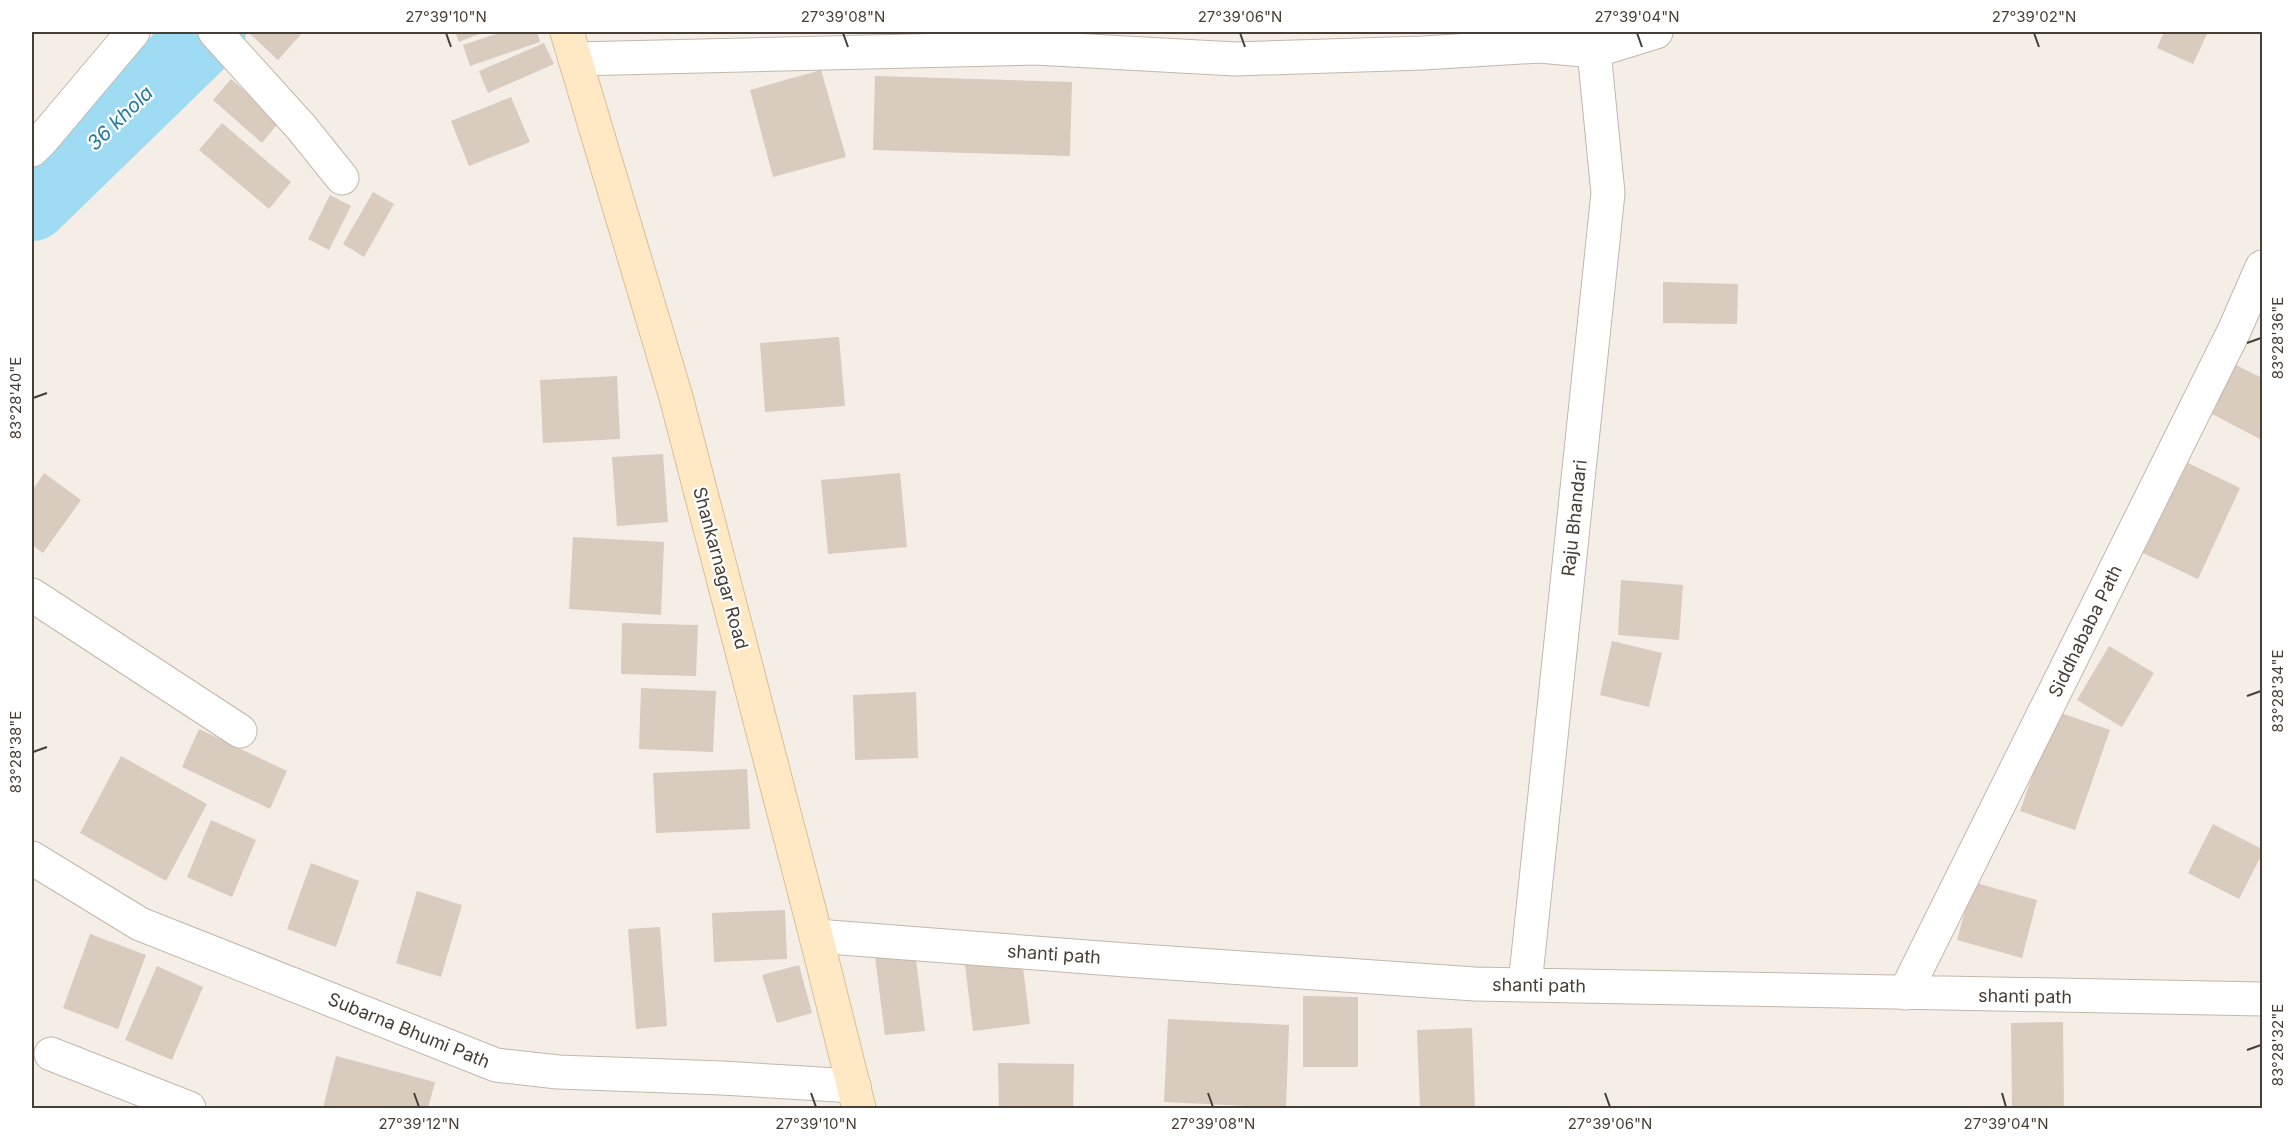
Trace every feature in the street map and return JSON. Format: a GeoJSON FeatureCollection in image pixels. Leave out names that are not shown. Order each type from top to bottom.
{"type":"FeatureCollection","features":[{"type":"Feature","properties":{"kind":"street"},"geometry":{"type":"LineString","coordinates":[[35,137],[133,32]]}},
{"type":"Feature","properties":{"kind":"street"},"geometry":{"type":"LineString","coordinates":[[571,45],[1035,48],[1235,59],[1423,52],[1544,39],[1594,51],[1656,32]]}},
{"type":"Feature","properties":{"kind":"street"},"geometry":{"type":"LineString","coordinates":[[223,40],[302,127],[342,178]]}},
{"type":"Feature","properties":{"kind":"street","name":"Shankarnagar Road"},"geometry":{"type":"LineString","coordinates":[[571,45],[676,397],[857,1097]]}},
{"type":"Feature","properties":{"kind":"street","name":"Raju Bhandari"},"geometry":{"type":"LineString","coordinates":[[1525,985],[1608,193],[1594,51]]}},
{"type":"Feature","properties":{"kind":"street","name":"Siddhababa Path"},"geometry":{"type":"LineString","coordinates":[[1905,993],[2234,331],[2262,267]]}},
{"type":"Feature","properties":{"kind":"street"},"geometry":{"type":"LineString","coordinates":[[32,595],[240,731]]}},
{"type":"Feature","properties":{"kind":"street","name":"Subarna Bhumi Path"},"geometry":{"type":"LineString","coordinates":[[32,858],[140,924],[496,1065],[558,1072],[722,1078],[857,1097]]}},
{"type":"Feature","properties":{"kind":"street","name":"shanti path"},"geometry":{"type":"LineString","coordinates":[[816,936],[1475,984],[2262,999]]}},
{"type":"Feature","properties":{"kind":"street"},"geometry":{"type":"LineString","coordinates":[[51,1054],[189,1108]]}},
{"type":"Feature","properties":{"kind":"building"},"geometry":{"type":"Polygon","coordinates":[[[248,32],[303,32],[278,60],[248,32]]]}},
{"type":"Feature","properties":{"kind":"building"},"geometry":{"type":"Polygon","coordinates":[[[455,32],[484,32],[459,42],[455,32]]]}},
{"type":"Feature","properties":{"kind":"building"},"geometry":{"type":"Polygon","coordinates":[[[502,32],[537,32],[540,42],[470,66],[463,45],[502,32]]]}},
{"type":"Feature","properties":{"kind":"building"},"geometry":{"type":"Polygon","coordinates":[[[2164,32],[2208,32],[2193,64],[2157,48],[2164,32]]]}},
{"type":"Feature","properties":{"kind":"building"},"geometry":{"type":"Polygon","coordinates":[[[544,43],[554,64],[488,93],[479,71],[544,43]]]}},
{"type":"Feature","properties":{"kind":"building"},"geometry":{"type":"Polygon","coordinates":[[[821,70],[846,157],[773,177],[750,90],[821,70]]]}},
{"type":"Feature","properties":{"kind":"building"},"geometry":{"type":"Polygon","coordinates":[[[875,76],[1072,82],[1070,156],[873,150],[875,76]]]}},
{"type":"Feature","properties":{"kind":"building"},"geometry":{"type":"Polygon","coordinates":[[[231,79],[280,121],[262,143],[213,100],[231,79]]]}},
{"type":"Feature","properties":{"kind":"building"},"geometry":{"type":"Polygon","coordinates":[[[511,97],[530,142],[469,166],[451,121],[511,97]]]}},
{"type":"Feature","properties":{"kind":"building"},"geometry":{"type":"Polygon","coordinates":[[[222,123],[291,182],[269,209],[199,150],[222,123]]]}},
{"type":"Feature","properties":{"kind":"building"},"geometry":{"type":"Polygon","coordinates":[[[373,192],[394,204],[364,257],[343,244],[373,192]]]}},
{"type":"Feature","properties":{"kind":"building"},"geometry":{"type":"Polygon","coordinates":[[[330,195],[351,206],[329,250],[308,239],[330,195]]]}},
{"type":"Feature","properties":{"kind":"building"},"geometry":{"type":"Polygon","coordinates":[[[1663,282],[1738,284],[1737,324],[1663,323],[1663,282]]]}},
{"type":"Feature","properties":{"kind":"building"},"geometry":{"type":"Polygon","coordinates":[[[839,337],[845,406],[765,412],[760,343],[839,337]]]}},
{"type":"Feature","properties":{"kind":"building"},"geometry":{"type":"Polygon","coordinates":[[[2236,365],[2262,378],[2262,440],[2212,414],[2236,365]]]}},
{"type":"Feature","properties":{"kind":"building"},"geometry":{"type":"Polygon","coordinates":[[[617,376],[620,439],[543,443],[540,380],[617,376]]]}},
{"type":"Feature","properties":{"kind":"building"},"geometry":{"type":"Polygon","coordinates":[[[663,454],[668,522],[617,526],[612,457],[663,454]]]}},
{"type":"Feature","properties":{"kind":"building"},"geometry":{"type":"Polygon","coordinates":[[[2186,462],[2240,488],[2198,579],[2143,553],[2186,462]]]}},
{"type":"Feature","properties":{"kind":"building"},"geometry":{"type":"Polygon","coordinates":[[[44,473],[81,500],[43,553],[32,545],[32,491],[44,473]]]}},
{"type":"Feature","properties":{"kind":"building"},"geometry":{"type":"Polygon","coordinates":[[[900,473],[907,547],[828,554],[821,480],[900,473]]]}},
{"type":"Feature","properties":{"kind":"building"},"geometry":{"type":"Polygon","coordinates":[[[573,537],[664,542],[661,615],[569,609],[573,537]]]}},
{"type":"Feature","properties":{"kind":"building"},"geometry":{"type":"Polygon","coordinates":[[[1621,580],[1683,585],[1679,640],[1618,635],[1621,580]]]}},
{"type":"Feature","properties":{"kind":"building"},"geometry":{"type":"Polygon","coordinates":[[[622,623],[698,625],[696,676],[621,674],[622,623]]]}},
{"type":"Feature","properties":{"kind":"building"},"geometry":{"type":"Polygon","coordinates":[[[1612,641],[1662,653],[1649,707],[1600,695],[1612,641]]]}},
{"type":"Feature","properties":{"kind":"building"},"geometry":{"type":"Polygon","coordinates":[[[2109,646],[2154,673],[2122,727],[2077,700],[2109,646]]]}},
{"type":"Feature","properties":{"kind":"building"},"geometry":{"type":"Polygon","coordinates":[[[641,688],[716,691],[713,752],[639,749],[641,688]]]}},
{"type":"Feature","properties":{"kind":"building"},"geometry":{"type":"Polygon","coordinates":[[[916,692],[918,758],[855,760],[853,695],[916,692]]]}},
{"type":"Feature","properties":{"kind":"building"},"geometry":{"type":"Polygon","coordinates":[[[2055,711],[2110,730],[2075,830],[2020,811],[2055,711]]]}},
{"type":"Feature","properties":{"kind":"building"},"geometry":{"type":"Polygon","coordinates":[[[199,729],[287,771],[270,809],[182,767],[199,729]]]}},
{"type":"Feature","properties":{"kind":"building"},"geometry":{"type":"Polygon","coordinates":[[[121,756],[207,804],[166,881],[80,833],[121,756]]]}},
{"type":"Feature","properties":{"kind":"building"},"geometry":{"type":"Polygon","coordinates":[[[747,769],[750,829],[656,833],[653,773],[747,769]]]}},
{"type":"Feature","properties":{"kind":"building"},"geometry":{"type":"Polygon","coordinates":[[[211,820],[256,840],[232,897],[187,877],[211,820]]]}},
{"type":"Feature","properties":{"kind":"building"},"geometry":{"type":"Polygon","coordinates":[[[2213,824],[2262,849],[2262,854],[2239,899],[2188,873],[2213,824]]]}},
{"type":"Feature","properties":{"kind":"building"},"geometry":{"type":"Polygon","coordinates":[[[311,863],[359,881],[336,947],[287,929],[311,863]]]}},
{"type":"Feature","properties":{"kind":"building"},"geometry":{"type":"Polygon","coordinates":[[[1973,882],[2037,900],[2022,958],[1957,940],[1973,882]]]}},
{"type":"Feature","properties":{"kind":"building"},"geometry":{"type":"Polygon","coordinates":[[[417,891],[462,905],[441,977],[396,963],[417,891]]]}},
{"type":"Feature","properties":{"kind":"building"},"geometry":{"type":"Polygon","coordinates":[[[785,910],[787,959],[714,962],[712,913],[785,910]]]}},
{"type":"Feature","properties":{"kind":"building"},"geometry":{"type":"Polygon","coordinates":[[[660,927],[667,1026],[636,1029],[628,929],[660,927]]]}},
{"type":"Feature","properties":{"kind":"building"},"geometry":{"type":"Polygon","coordinates":[[[90,934],[146,955],[118,1029],[63,1008],[90,934]]]}},
{"type":"Feature","properties":{"kind":"building"},"geometry":{"type":"Polygon","coordinates":[[[915,952],[925,1031],[885,1035],[875,957],[915,952]]]}},
{"type":"Feature","properties":{"kind":"building"},"geometry":{"type":"Polygon","coordinates":[[[1022,959],[1030,1024],[973,1031],[965,965],[1022,959]]]}},
{"type":"Feature","properties":{"kind":"building"},"geometry":{"type":"Polygon","coordinates":[[[799,965],[812,1013],[777,1023],[762,975],[799,965]]]}},
{"type":"Feature","properties":{"kind":"building"},"geometry":{"type":"Polygon","coordinates":[[[157,966],[203,987],[172,1060],[125,1040],[157,966]]]}},
{"type":"Feature","properties":{"kind":"building"},"geometry":{"type":"Polygon","coordinates":[[[1303,996],[1358,997],[1358,1067],[1303,1067],[1303,996]]]}},
{"type":"Feature","properties":{"kind":"building"},"geometry":{"type":"Polygon","coordinates":[[[1168,1019],[1289,1025],[1286,1108],[1164,1102],[1168,1019]]]}},
{"type":"Feature","properties":{"kind":"building"},"geometry":{"type":"Polygon","coordinates":[[[2063,1022],[2064,1108],[2012,1108],[2011,1023],[2063,1022]]]}},
{"type":"Feature","properties":{"kind":"building"},"geometry":{"type":"Polygon","coordinates":[[[1472,1028],[1475,1108],[1420,1108],[1417,1030],[1472,1028]]]}},
{"type":"Feature","properties":{"kind":"building"},"geometry":{"type":"Polygon","coordinates":[[[336,1056],[435,1082],[428,1108],[323,1108],[336,1056]]]}},
{"type":"Feature","properties":{"kind":"building"},"geometry":{"type":"Polygon","coordinates":[[[998,1063],[1074,1064],[1073,1108],[999,1108],[998,1063]]]}},
{"type":"Feature","properties":{"kind":"waterway","name":"36 khola"},"geometry":{"type":"LineString","coordinates":[[32,204],[209,32]]}}]}
